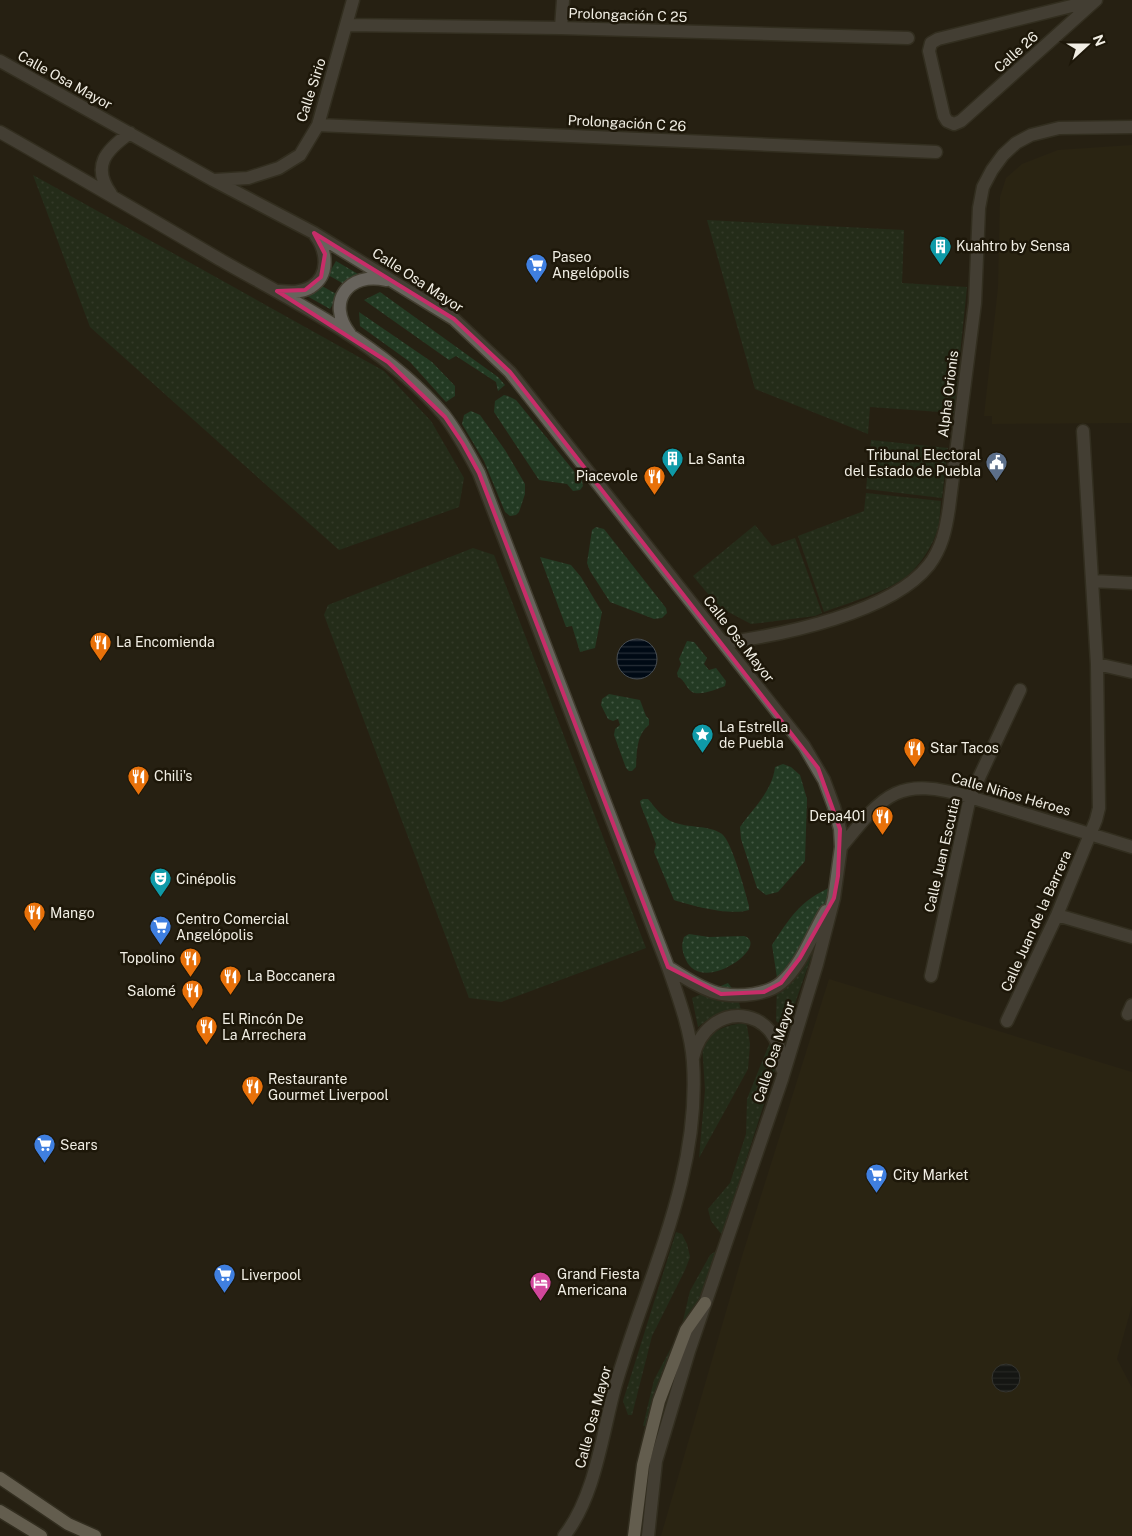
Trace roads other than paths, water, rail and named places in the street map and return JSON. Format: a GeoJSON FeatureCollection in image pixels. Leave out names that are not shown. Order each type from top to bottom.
{"type":"FeatureCollection","features":[{"type":"Feature","properties":{"kind":"main road"},"geometry":{"type":"LineString","coordinates":[[634,1536],[643,1466],[659,1401],[686,1330],[705,1303]]}},
{"type":"Feature","properties":{"kind":"main road"},"geometry":{"type":"LineString","coordinates":[[0,1478],[68,1524],[95,1536]]}},
{"type":"Feature","properties":{"kind":"main road"},"geometry":{"type":"LineString","coordinates":[[0,1511],[40,1536]]}},
{"type":"Feature","properties":{"kind":"street","name":"Calle Sirio"},"geometry":{"type":"LineString","coordinates":[[213,180],[248,178],[279,168],[300,155],[318,124],[353,0]]}},
{"type":"Feature","properties":{"kind":"street"},"geometry":{"type":"LineString","coordinates":[[561,28],[562,0]]}},
{"type":"Feature","properties":{"kind":"street","name":"Calle 26"},"geometry":{"type":"LineString","coordinates":[[1096,0],[961,121],[954,124],[947,121],[944,116],[929,51],[931,43],[938,39],[1096,0]]}},
{"type":"Feature","properties":{"kind":"street","name":"Prolongación C 25"},"geometry":{"type":"LineString","coordinates":[[347,25],[561,28],[908,38]]}},
{"type":"Feature","properties":{"kind":"street","name":"Calle Osa Mayor"},"geometry":{"type":"LineString","coordinates":[[0,61],[213,180],[314,232],[454,320],[510,372],[804,746],[818,768],[834,807],[840,829],[841,847],[834,898],[817,964],[782,1079],[705,1303],[656,1461],[648,1536]]}},
{"type":"Feature","properties":{"kind":"street","name":"Prolongación C 26"},"geometry":{"type":"LineString","coordinates":[[318,124],[936,152]]}},
{"type":"Feature","properties":{"kind":"street","name":"Alpha Orionis"},"geometry":{"type":"LineString","coordinates":[[723,644],[804,628],[881,601],[904,588],[928,565],[938,551],[945,532],[949,508],[977,280],[980,208],[983,187],[1003,155],[1016,143],[1043,131],[1059,128],[1132,127]]}},
{"type":"Feature","properties":{"kind":"street","name":"Calle Osa Mayor"},"geometry":{"type":"LineString","coordinates":[[0,132],[352,336],[388,362],[425,395],[445,417],[463,444],[479,474],[668,967],[679,1000],[693,1060],[694,1109],[691,1141],[669,1226],[615,1386],[587,1495],[577,1516],[564,1536]]}},
{"type":"Feature","properties":{"kind":"street"},"geometry":{"type":"LineString","coordinates":[[112,196],[103,179],[103,161],[112,146],[130,133]]}},
{"type":"Feature","properties":{"kind":"street"},"geometry":{"type":"LineString","coordinates":[[277,291],[296,292],[305,290],[315,284],[321,277],[326,259],[320,240],[314,232]]}},
{"type":"Feature","properties":{"kind":"street"},"geometry":{"type":"LineString","coordinates":[[352,336],[343,324],[340,313],[340,300],[347,288],[363,278],[393,282]]}},
{"type":"Feature","properties":{"kind":"street","name":"Calle Juan de la Barrera"},"geometry":{"type":"LineString","coordinates":[[1007,1021],[1057,915],[1091,834],[1099,808],[1097,664],[1083,431]]}},
{"type":"Feature","properties":{"kind":"street"},"geometry":{"type":"LineString","coordinates":[[1092,582],[1132,583]]}},
{"type":"Feature","properties":{"kind":"street"},"geometry":{"type":"LineString","coordinates":[[1097,664],[1132,672]]}},
{"type":"Feature","properties":{"kind":"street","name":"Calle Juan Escutia"},"geometry":{"type":"LineString","coordinates":[[931,976],[970,797],[1020,690]]}},
{"type":"Feature","properties":{"kind":"street","name":"Calle Niños Héroes"},"geometry":{"type":"LineString","coordinates":[[841,847],[876,806],[888,797],[899,792],[930,788],[947,790],[1132,847]]}},
{"type":"Feature","properties":{"kind":"street"},"geometry":{"type":"LineString","coordinates":[[668,967],[690,981],[721,994],[764,992],[781,983],[792,971],[834,898]]}},
{"type":"Feature","properties":{"kind":"street"},"geometry":{"type":"LineString","coordinates":[[1057,915],[1132,937]]}},
{"type":"Feature","properties":{"kind":"street"},"geometry":{"type":"LineString","coordinates":[[693,1060],[699,1041],[710,1027],[724,1019],[746,1016],[764,1024],[776,1037],[780,1051],[782,1079]]}},
{"type":"Feature","properties":{"kind":"place","name":"Kuahtro by Sensa"},"geometry":{"type":"Point","coordinates":[940,265]}},
{"type":"Feature","properties":{"kind":"place","name":"Paseo Angelópolis"},"geometry":{"type":"Point","coordinates":[536,284]}},
{"type":"Feature","properties":{"kind":"place","name":"La Santa"},"geometry":{"type":"Point","coordinates":[672,478]}},
{"type":"Feature","properties":{"kind":"place","name":"Tribunal Electoral del Estado de Puebla"},"geometry":{"type":"Point","coordinates":[997,482]}},
{"type":"Feature","properties":{"kind":"place","name":"Piacevole"},"geometry":{"type":"Point","coordinates":[654,495]}},
{"type":"Feature","properties":{"kind":"place","name":"La Encomienda"},"geometry":{"type":"Point","coordinates":[100,661]}},
{"type":"Feature","properties":{"kind":"place","name":"La Estrella de Puebla"},"geometry":{"type":"Point","coordinates":[703,754]}},
{"type":"Feature","properties":{"kind":"place","name":"Star Tacos"},"geometry":{"type":"Point","coordinates":[914,767]}},
{"type":"Feature","properties":{"kind":"place","name":"Chili's"},"geometry":{"type":"Point","coordinates":[138,795]}},
{"type":"Feature","properties":{"kind":"place","name":"Depa401"},"geometry":{"type":"Point","coordinates":[882,835]}},
{"type":"Feature","properties":{"kind":"place","name":"Cinépolis"},"geometry":{"type":"Point","coordinates":[160,898]}},
{"type":"Feature","properties":{"kind":"place","name":"Mango"},"geometry":{"type":"Point","coordinates":[34,932]}},
{"type":"Feature","properties":{"kind":"place","name":"Centro Comercial Angelópolis"},"geometry":{"type":"Point","coordinates":[160,946]}},
{"type":"Feature","properties":{"kind":"place","name":"Topolino"},"geometry":{"type":"Point","coordinates":[191,977]}},
{"type":"Feature","properties":{"kind":"place","name":"La Boccanera"},"geometry":{"type":"Point","coordinates":[231,995]}},
{"type":"Feature","properties":{"kind":"place","name":"Salomé"},"geometry":{"type":"Point","coordinates":[192,1010]}},
{"type":"Feature","properties":{"kind":"place","name":"El Rincón De La Arrechera"},"geometry":{"type":"Point","coordinates":[206,1046]}},
{"type":"Feature","properties":{"kind":"place","name":"Restaurante Gourmet Liverpool"},"geometry":{"type":"Point","coordinates":[252,1106]}},
{"type":"Feature","properties":{"kind":"place","name":"Sears"},"geometry":{"type":"Point","coordinates":[44,1164]}},
{"type":"Feature","properties":{"kind":"place","name":"City Market"},"geometry":{"type":"Point","coordinates":[877,1194]}},
{"type":"Feature","properties":{"kind":"place","name":"Liverpool"},"geometry":{"type":"Point","coordinates":[225,1294]}},
{"type":"Feature","properties":{"kind":"place","name":"Grand Fiesta Americana"},"geometry":{"type":"Point","coordinates":[541,1301]}}]}
